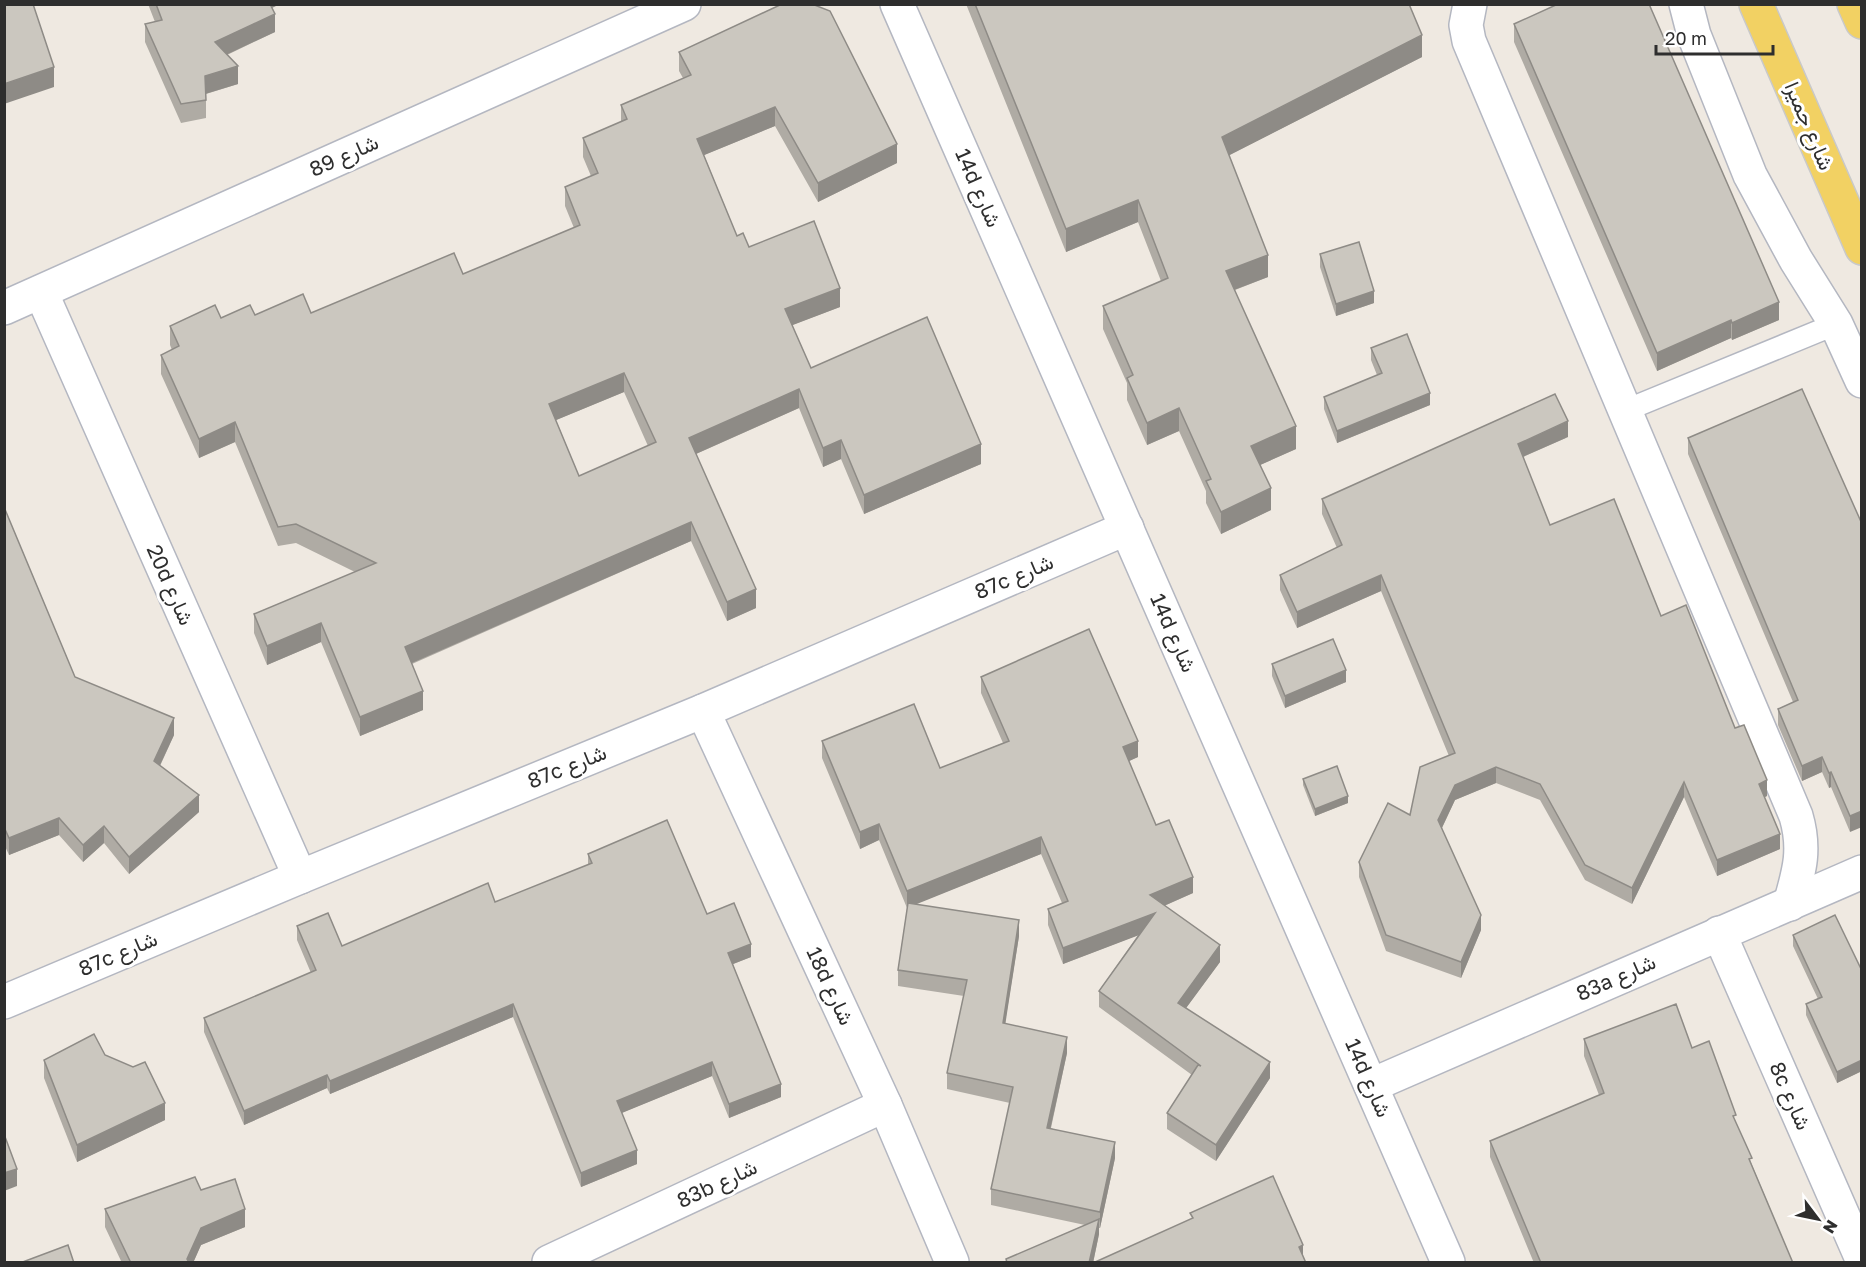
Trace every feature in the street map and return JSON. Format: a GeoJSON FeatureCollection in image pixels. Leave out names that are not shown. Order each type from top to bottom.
{"type":"FeatureCollection","features":[{"type":"Feature","properties":{"kind":"main road","name":"شارع جميرا"},"geometry":{"type":"LineString","coordinates":[[1756,4],[1862,248]]}},
{"type":"Feature","properties":{"kind":"main road"},"geometry":{"type":"LineString","coordinates":[[1854,4],[1862,22]]}},
{"type":"Feature","properties":{"kind":"street","name":"شارع 89"},"geometry":{"type":"LineString","coordinates":[[4,308],[684,4]]}},
{"type":"Feature","properties":{"kind":"street","name":"14d شارع"},"geometry":{"type":"LineString","coordinates":[[897,4],[1448,1263]]}},
{"type":"Feature","properties":{"kind":"street"},"geometry":{"type":"LineString","coordinates":[[1470,4],[1466,25],[1469,41],[1796,816],[1801,834],[1802,851],[1800,869],[1790,904]]}},
{"type":"Feature","properties":{"kind":"street"},"geometry":{"type":"LineString","coordinates":[[1686,4],[1694,35],[1750,174],[1796,260],[1836,324],[1862,381]]}},
{"type":"Feature","properties":{"kind":"street","name":"20d شارع"},"geometry":{"type":"LineString","coordinates":[[41,292],[300,877]]}},
{"type":"Feature","properties":{"kind":"street","name":"87c شارع"},"geometry":{"type":"LineString","coordinates":[[4,1002],[704,711],[1127,528]]}},
{"type":"Feature","properties":{"kind":"street","name":"18d شارع"},"geometry":{"type":"LineString","coordinates":[[704,711],[885,1105],[952,1263]]}},
{"type":"Feature","properties":{"kind":"street","name":"83a شارع"},"geometry":{"type":"LineString","coordinates":[[1371,1085],[1862,872]]}},
{"type":"Feature","properties":{"kind":"street","name":"8c شارع"},"geometry":{"type":"LineString","coordinates":[[1719,933],[1862,1259]]}},
{"type":"Feature","properties":{"kind":"street","name":"83b شارع"},"geometry":{"type":"LineString","coordinates":[[549,1263],[885,1105]]}},
{"type":"Feature","properties":{"kind":"lane"},"geometry":{"type":"LineString","coordinates":[[1624,411],[1836,324]]}},
{"type":"Feature","properties":{"kind":"building"},"geometry":{"type":"Polygon","coordinates":[[[4,4],[33,4],[54,67],[4,84],[4,4]]]}},
{"type":"Feature","properties":{"kind":"building"},"geometry":{"type":"Polygon","coordinates":[[[156,4],[270,4],[275,14],[215,42],[238,66],[205,76],[206,100],[181,104],[145,24],[162,20],[156,4]]]}},
{"type":"Feature","properties":{"kind":"building"},"geometry":{"type":"Polygon","coordinates":[[[782,4],[812,4],[830,11],[897,144],[818,183],[775,107],[697,139],[737,236],[743,233],[749,247],[814,221],[840,288],[785,309],[811,368],[927,317],[981,444],[864,495],[841,440],[823,448],[799,389],[689,438],[756,589],[727,602],[691,522],[405,647],[423,691],[360,717],[321,623],[267,646],[254,614],[376,563],[296,524],[278,527],[235,422],[199,439],[161,355],[179,346],[170,326],[215,305],[221,318],[250,305],[255,315],[303,294],[311,313],[454,253],[463,274],[580,225],[565,187],[598,173],[583,138],[627,119],[621,105],[691,75],[679,52],[782,4]],[[624,373],[549,404],[579,476],[656,442],[624,373]]]}},
{"type":"Feature","properties":{"kind":"building"},"geometry":{"type":"Polygon","coordinates":[[[975,4],[1409,4],[1422,35],[1222,137],[1268,255],[1226,271],[1296,426],[1251,446],[1271,488],[1221,512],[1206,481],[1211,479],[1179,408],[1147,423],[1127,378],[1133,375],[1103,306],[1168,278],[1138,200],[1066,229],[975,4]]]}},
{"type":"Feature","properties":{"kind":"building"},"geometry":{"type":"Polygon","coordinates":[[[1558,4],[1649,4],[1779,302],[1732,323],[1731,320],[1657,353],[1514,24],[1558,4]]]}},
{"type":"Feature","properties":{"kind":"building"},"geometry":{"type":"Polygon","coordinates":[[[1359,242],[1374,291],[1336,304],[1320,254],[1359,242]]]}},
{"type":"Feature","properties":{"kind":"building"},"geometry":{"type":"Polygon","coordinates":[[[1407,334],[1430,393],[1337,431],[1324,397],[1382,373],[1371,348],[1407,334]]]}},
{"type":"Feature","properties":{"kind":"building"},"geometry":{"type":"Polygon","coordinates":[[[1802,389],[1862,524],[1862,811],[1850,816],[1822,757],[1802,766],[1778,709],[1798,700],[1688,438],[1802,389]]]}},
{"type":"Feature","properties":{"kind":"building"},"geometry":{"type":"Polygon","coordinates":[[[1555,394],[1568,421],[1518,444],[1550,525],[1614,499],[1661,616],[1686,605],[1735,728],[1744,725],[1767,780],[1759,784],[1780,834],[1717,860],[1684,782],[1632,888],[1585,865],[1540,784],[1496,767],[1455,785],[1438,820],[1481,915],[1461,962],[1386,935],[1359,862],[1388,803],[1410,815],[1420,767],[1455,753],[1381,575],[1297,612],[1280,575],[1342,545],[1322,499],[1555,394]]]}},
{"type":"Feature","properties":{"kind":"building"},"geometry":{"type":"Polygon","coordinates":[[[4,507],[75,677],[174,718],[154,761],[199,795],[129,857],[104,826],[83,845],[59,818],[9,838],[4,827],[4,507]]]}},
{"type":"Feature","properties":{"kind":"building"},"geometry":{"type":"Polygon","coordinates":[[[1089,629],[1138,741],[1123,747],[1156,825],[1169,820],[1193,877],[1150,895],[1220,945],[1178,1003],[1270,1062],[1216,1145],[1167,1113],[1198,1065],[1201,1066],[1099,991],[1155,913],[1063,948],[1048,909],[1068,901],[1041,837],[907,891],[879,824],[860,832],[822,741],[914,704],[940,768],[1009,741],[981,677],[1089,629]]]}},
{"type":"Feature","properties":{"kind":"building"},"geometry":{"type":"Polygon","coordinates":[[[1333,639],[1346,670],[1285,696],[1272,664],[1333,639]]]}},
{"type":"Feature","properties":{"kind":"building"},"geometry":{"type":"Polygon","coordinates":[[[1337,766],[1348,796],[1315,809],[1303,779],[1337,766]]]}},
{"type":"Feature","properties":{"kind":"building"},"geometry":{"type":"Polygon","coordinates":[[[667,820],[707,914],[734,903],[751,944],[728,953],[781,1084],[729,1104],[712,1062],[617,1101],[637,1150],[581,1173],[513,1004],[330,1081],[327,1075],[244,1111],[204,1018],[316,970],[297,926],[328,913],[342,946],[488,883],[495,902],[592,863],[588,854],[667,820]]]}},
{"type":"Feature","properties":{"kind":"building"},"geometry":{"type":"Polygon","coordinates":[[[908,903],[1019,920],[1003,1023],[1067,1037],[1047,1128],[1115,1142],[1100,1212],[991,1189],[1013,1087],[947,1073],[967,980],[898,970],[908,903]]]}},
{"type":"Feature","properties":{"kind":"building"},"geometry":{"type":"Polygon","coordinates":[[[1835,915],[1862,971],[1862,1060],[1837,1072],[1806,1004],[1822,997],[1793,935],[1835,915]]]}},
{"type":"Feature","properties":{"kind":"building"},"geometry":{"type":"Polygon","coordinates":[[[1676,1004],[1692,1048],[1709,1041],[1736,1115],[1733,1116],[1752,1158],[1749,1159],[1793,1263],[1541,1263],[1490,1141],[1604,1093],[1584,1039],[1676,1004]]]}},
{"type":"Feature","properties":{"kind":"building"},"geometry":{"type":"Polygon","coordinates":[[[94,1034],[105,1055],[133,1067],[145,1062],[165,1103],[77,1145],[44,1060],[94,1034]]]}},
{"type":"Feature","properties":{"kind":"building"},"geometry":{"type":"Polygon","coordinates":[[[4,1134],[17,1169],[4,1173],[4,1134]]]}},
{"type":"Feature","properties":{"kind":"building"},"geometry":{"type":"Polygon","coordinates":[[[1273,1176],[1303,1245],[1299,1247],[1306,1263],[1093,1263],[1193,1218],[1190,1213],[1273,1176]]]}},
{"type":"Feature","properties":{"kind":"building"},"geometry":{"type":"Polygon","coordinates":[[[195,1177],[201,1190],[235,1179],[245,1209],[201,1228],[187,1259],[189,1263],[131,1263],[105,1209],[195,1177]]]}},
{"type":"Feature","properties":{"kind":"building"},"geometry":{"type":"Polygon","coordinates":[[[1099,1219],[1089,1263],[1007,1263],[1006,1259],[1099,1219]]]}},
{"type":"Feature","properties":{"kind":"building"},"geometry":{"type":"Polygon","coordinates":[[[68,1245],[74,1263],[20,1263],[68,1245]]]}}]}
